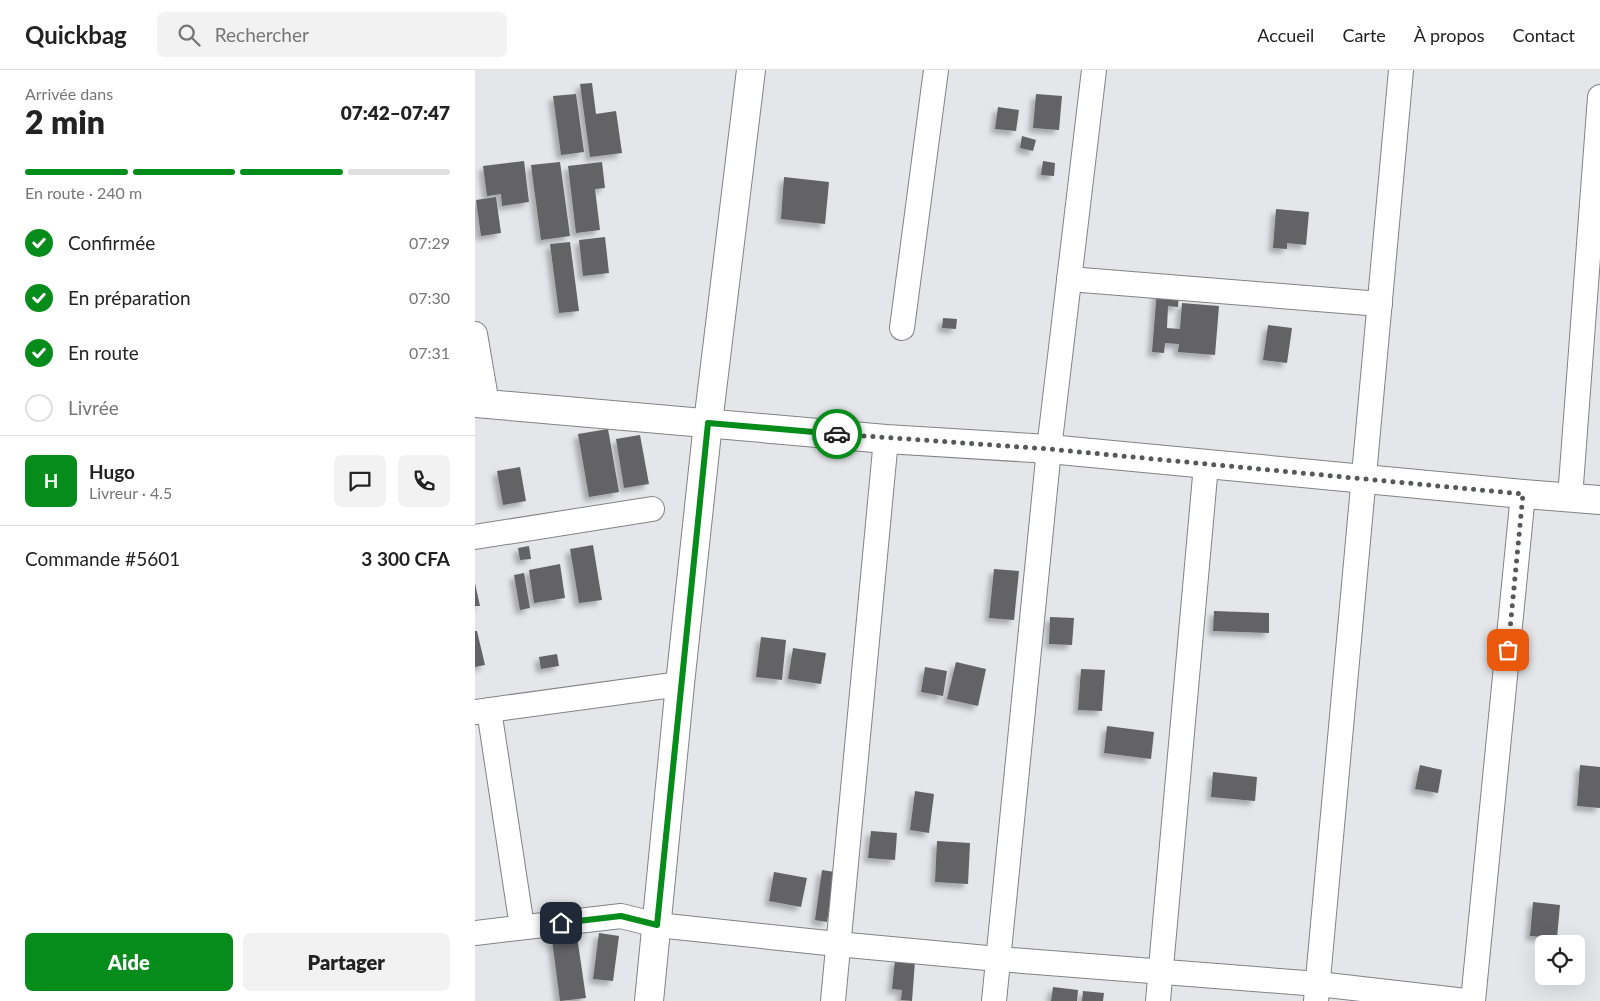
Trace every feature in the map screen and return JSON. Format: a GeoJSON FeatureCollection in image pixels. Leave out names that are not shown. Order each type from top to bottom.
{"type":"FeatureCollection","features":[{"type":"Feature","properties":{"kind":"street"},"geometry":{"type":"LineString","coordinates":[[649,1001],[708,423],[751,70]]}},
{"type":"Feature","properties":{"kind":"street"},"geometry":{"type":"LineString","coordinates":[[902,328],[936,70]]}},
{"type":"Feature","properties":{"kind":"street"},"geometry":{"type":"LineString","coordinates":[[994,1001],[1049,449],[1094,70]]}},
{"type":"Feature","properties":{"kind":"street"},"geometry":{"type":"LineString","coordinates":[[1317,992],[1401,70]]}},
{"type":"Feature","properties":{"kind":"street"},"geometry":{"type":"LineString","coordinates":[[1570,498],[1600,97]]}},
{"type":"Feature","properties":{"kind":"street"},"geometry":{"type":"LineString","coordinates":[[1069,279],[1380,304]]}},
{"type":"Feature","properties":{"kind":"street"},"geometry":{"type":"LineString","coordinates":[[475,334],[481,404],[886,439],[1049,449],[1600,500]]}},
{"type":"Feature","properties":{"kind":"street"},"geometry":{"type":"LineString","coordinates":[[833,1001],[886,439]]}},
{"type":"Feature","properties":{"kind":"street"},"geometry":{"type":"LineString","coordinates":[[1158,1001],[1206,465]]}},
{"type":"Feature","properties":{"kind":"street"},"geometry":{"type":"LineString","coordinates":[[1473,1001],[1523,494]]}},
{"type":"Feature","properties":{"kind":"street"},"geometry":{"type":"LineString","coordinates":[[475,537],[652,509]]}},
{"type":"Feature","properties":{"kind":"street"},"geometry":{"type":"LineString","coordinates":[[522,927],[482,711],[680,684]]}},
{"type":"Feature","properties":{"kind":"street"},"geometry":{"type":"LineString","coordinates":[[475,933],[621,916],[657,925],[837,944],[1161,972],[1317,992],[1466,1001]]}},
{"type":"Feature","properties":{"kind":"building"},"geometry":{"type":"Polygon","coordinates":[[[592,83],[596,114],[616,111],[622,153],[590,157],[580,84],[592,83]]]}},
{"type":"Feature","properties":{"kind":"building"},"geometry":{"type":"Polygon","coordinates":[[[576,94],[584,152],[561,155],[553,96],[576,94]]]}},
{"type":"Feature","properties":{"kind":"building"},"geometry":{"type":"Polygon","coordinates":[[[1036,94],[1062,96],[1059,130],[1033,128],[1036,94]]]}},
{"type":"Feature","properties":{"kind":"building"},"geometry":{"type":"Polygon","coordinates":[[[998,107],[1019,110],[1016,131],[995,129],[998,107]]]}},
{"type":"Feature","properties":{"kind":"building"},"geometry":{"type":"Polygon","coordinates":[[[1022,136],[1036,140],[1033,151],[1020,148],[1022,136]]]}},
{"type":"Feature","properties":{"kind":"building"},"geometry":{"type":"Polygon","coordinates":[[[524,161],[529,202],[502,206],[501,194],[487,196],[483,166],[524,161]]]}},
{"type":"Feature","properties":{"kind":"building"},"geometry":{"type":"Polygon","coordinates":[[[1043,161],[1055,163],[1054,176],[1041,175],[1043,161]]]}},
{"type":"Feature","properties":{"kind":"building"},"geometry":{"type":"Polygon","coordinates":[[[560,162],[570,236],[541,240],[531,165],[560,162]]]}},
{"type":"Feature","properties":{"kind":"building"},"geometry":{"type":"Polygon","coordinates":[[[602,162],[605,188],[595,189],[600,230],[576,233],[568,166],[602,162]]]}},
{"type":"Feature","properties":{"kind":"building"},"geometry":{"type":"Polygon","coordinates":[[[784,177],[829,182],[825,224],[781,219],[784,177]]]}},
{"type":"Feature","properties":{"kind":"building"},"geometry":{"type":"Polygon","coordinates":[[[496,197],[501,233],[481,236],[476,200],[496,197]]]}},
{"type":"Feature","properties":{"kind":"building"},"geometry":{"type":"Polygon","coordinates":[[[1276,209],[1309,212],[1306,245],[1287,243],[1287,249],[1273,248],[1276,209]]]}},
{"type":"Feature","properties":{"kind":"building"},"geometry":{"type":"Polygon","coordinates":[[[605,237],[609,273],[583,276],[579,240],[605,237]]]}},
{"type":"Feature","properties":{"kind":"building"},"geometry":{"type":"Polygon","coordinates":[[[570,242],[579,311],[559,313],[550,244],[570,242]]]}},
{"type":"Feature","properties":{"kind":"building"},"geometry":{"type":"Polygon","coordinates":[[[1157,290],[1179,291],[1178,307],[1168,306],[1167,328],[1180,329],[1182,303],[1219,306],[1215,355],[1178,352],[1179,344],[1165,343],[1164,353],[1152,352],[1157,290]]]}},
{"type":"Feature","properties":{"kind":"building"},"geometry":{"type":"Polygon","coordinates":[[[943,318],[957,319],[956,329],[942,328],[943,318]]]}},
{"type":"Feature","properties":{"kind":"building"},"geometry":{"type":"Polygon","coordinates":[[[1268,325],[1292,328],[1287,363],[1263,360],[1268,325]]]}},
{"type":"Feature","properties":{"kind":"building"},"geometry":{"type":"Polygon","coordinates":[[[608,429],[619,492],[589,497],[578,434],[608,429]]]}},
{"type":"Feature","properties":{"kind":"building"},"geometry":{"type":"Polygon","coordinates":[[[640,435],[649,484],[624,488],[616,439],[640,435]]]}},
{"type":"Feature","properties":{"kind":"building"},"geometry":{"type":"Polygon","coordinates":[[[520,467],[526,501],[503,505],[497,471],[520,467]]]}},
{"type":"Feature","properties":{"kind":"building"},"geometry":{"type":"Polygon","coordinates":[[[593,545],[602,600],[579,603],[570,549],[593,545]]]}},
{"type":"Feature","properties":{"kind":"building"},"geometry":{"type":"Polygon","coordinates":[[[529,546],[531,559],[520,560],[518,548],[529,546]]]}},
{"type":"Feature","properties":{"kind":"building"},"geometry":{"type":"Polygon","coordinates":[[[560,564],[565,598],[534,603],[529,570],[560,564]]]}},
{"type":"Feature","properties":{"kind":"building"},"geometry":{"type":"Polygon","coordinates":[[[994,569],[1019,571],[1014,620],[989,618],[994,569]]]}},
{"type":"Feature","properties":{"kind":"building"},"geometry":{"type":"Polygon","coordinates":[[[524,573],[530,608],[520,610],[514,575],[524,573]]]}},
{"type":"Feature","properties":{"kind":"building"},"geometry":{"type":"Polygon","coordinates":[[[475,583],[480,606],[475,606],[475,583]]]}},
{"type":"Feature","properties":{"kind":"building"},"geometry":{"type":"Polygon","coordinates":[[[1214,611],[1269,613],[1269,633],[1213,631],[1214,611]]]}},
{"type":"Feature","properties":{"kind":"building"},"geometry":{"type":"Polygon","coordinates":[[[1050,617],[1074,618],[1072,645],[1049,644],[1050,617]]]}},
{"type":"Feature","properties":{"kind":"building"},"geometry":{"type":"Polygon","coordinates":[[[475,631],[477,631],[485,665],[475,667],[475,631]]]}},
{"type":"Feature","properties":{"kind":"building"},"geometry":{"type":"Polygon","coordinates":[[[761,637],[786,640],[782,680],[756,677],[761,637]]]}},
{"type":"Feature","properties":{"kind":"building"},"geometry":{"type":"Polygon","coordinates":[[[793,648],[826,653],[821,684],[788,679],[793,648]]]}},
{"type":"Feature","properties":{"kind":"building"},"geometry":{"type":"Polygon","coordinates":[[[557,654],[559,666],[541,669],[539,657],[557,654]]]}},
{"type":"Feature","properties":{"kind":"building"},"geometry":{"type":"Polygon","coordinates":[[[956,662],[986,669],[978,706],[947,699],[956,662]]]}},
{"type":"Feature","properties":{"kind":"building"},"geometry":{"type":"Polygon","coordinates":[[[925,667],[947,671],[943,696],[921,692],[925,667]]]}},
{"type":"Feature","properties":{"kind":"building"},"geometry":{"type":"Polygon","coordinates":[[[1081,669],[1105,670],[1102,711],[1078,710],[1081,669]]]}},
{"type":"Feature","properties":{"kind":"building"},"geometry":{"type":"Polygon","coordinates":[[[1107,726],[1154,732],[1151,759],[1104,753],[1107,726]]]}},
{"type":"Feature","properties":{"kind":"building"},"geometry":{"type":"Polygon","coordinates":[[[1420,765],[1442,770],[1438,793],[1415,789],[1420,765]]]}},
{"type":"Feature","properties":{"kind":"building"},"geometry":{"type":"Polygon","coordinates":[[[1580,765],[1600,767],[1600,808],[1577,806],[1580,765]]]}},
{"type":"Feature","properties":{"kind":"building"},"geometry":{"type":"Polygon","coordinates":[[[1213,772],[1257,777],[1255,801],[1211,797],[1213,772]]]}},
{"type":"Feature","properties":{"kind":"building"},"geometry":{"type":"Polygon","coordinates":[[[915,791],[934,794],[929,833],[910,830],[915,791]]]}},
{"type":"Feature","properties":{"kind":"building"},"geometry":{"type":"Polygon","coordinates":[[[871,831],[897,833],[895,860],[868,858],[871,831]]]}},
{"type":"Feature","properties":{"kind":"building"},"geometry":{"type":"Polygon","coordinates":[[[937,841],[970,843],[968,884],[935,882],[937,841]]]}},
{"type":"Feature","properties":{"kind":"building"},"geometry":{"type":"Polygon","coordinates":[[[822,870],[835,872],[827,922],[815,920],[822,870]]]}},
{"type":"Feature","properties":{"kind":"building"},"geometry":{"type":"Polygon","coordinates":[[[774,872],[807,878],[801,907],[769,901],[774,872]]]}},
{"type":"Feature","properties":{"kind":"building"},"geometry":{"type":"Polygon","coordinates":[[[1533,902],[1560,905],[1557,935],[1530,936],[1533,902]]]}},
{"type":"Feature","properties":{"kind":"building"},"geometry":{"type":"Polygon","coordinates":[[[599,933],[619,936],[613,981],[593,979],[599,933]]]}},
{"type":"Feature","properties":{"kind":"building"},"geometry":{"type":"Polygon","coordinates":[[[577,936],[586,998],[560,1001],[552,940],[577,936]]]}},
{"type":"Feature","properties":{"kind":"building"},"geometry":{"type":"Polygon","coordinates":[[[895,960],[915,961],[912,1001],[901,1000],[902,990],[892,989],[895,960]]]}},
{"type":"Feature","properties":{"kind":"building"},"geometry":{"type":"Polygon","coordinates":[[[1053,987],[1078,990],[1077,1001],[1051,1001],[1053,987]]]}},
{"type":"Feature","properties":{"kind":"building"},"geometry":{"type":"Polygon","coordinates":[[[1083,991],[1104,993],[1103,1001],[1082,1001],[1083,991]]]}},
{"type":"Feature","properties":{"kind":"way so far"},"geometry":{"type":"LineString","coordinates":[[837,434],[886,439],[1049,449],[1523,494],[1508,650]]}},
{"type":"Feature","properties":{"kind":"route"},"geometry":{"type":"LineString","coordinates":[[561,923],[621,916],[657,925],[708,423],[837,434]]}}]}
